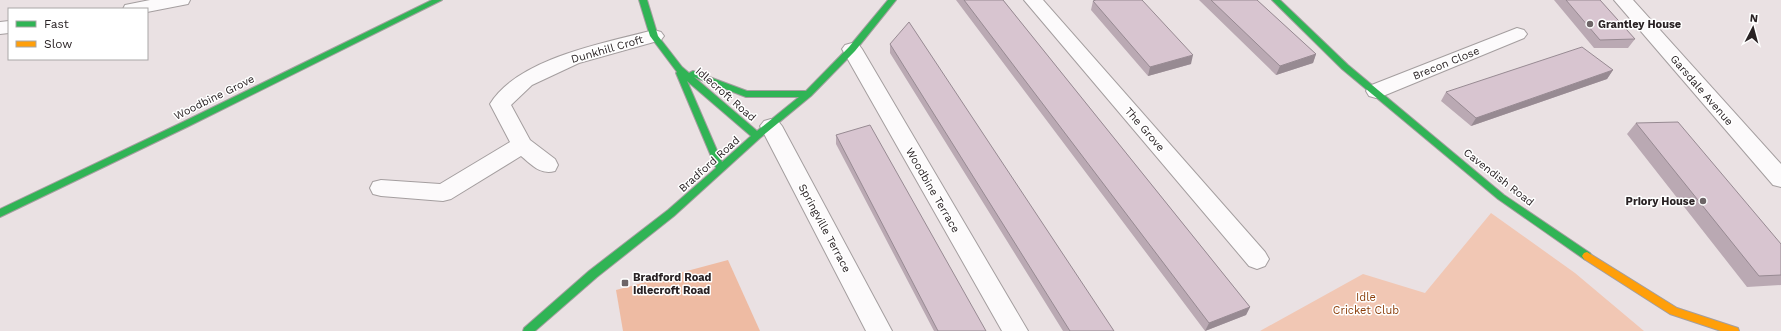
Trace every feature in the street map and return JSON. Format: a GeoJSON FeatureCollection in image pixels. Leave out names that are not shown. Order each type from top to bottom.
{"type":"FeatureCollection","features":[{"type":"Feature","properties":{"kind":"street"},"geometry":{"type":"LineString","coordinates":[[115,8],[123,0]]}},
{"type":"Feature","properties":{"kind":"street"},"geometry":{"type":"LineString","coordinates":[[137,8],[181,0]]}},
{"type":"Feature","properties":{"kind":"street","name":"Woodbine Grove"},"geometry":{"type":"LineString","coordinates":[[0,213],[186,124],[438,0]]}},
{"type":"Feature","properties":{"kind":"street","name":"Idlecroft Road"},"geometry":{"type":"LineString","coordinates":[[643,0],[654,36],[679,69],[721,169]]}},
{"type":"Feature","properties":{"kind":"street","name":"Bradford Road"},"geometry":{"type":"LineString","coordinates":[[528,331],[593,274],[671,213],[808,94],[852,49],[892,0]]}},
{"type":"Feature","properties":{"kind":"street","name":"The Grove"},"geometry":{"type":"LineString","coordinates":[[1033,0],[1257,259]]}},
{"type":"Feature","properties":{"kind":"street","name":"Cavendish Road"},"geometry":{"type":"LineString","coordinates":[[1276,0],[1345,67],[1376,91],[1501,197],[1602,267],[1674,311],[1734,331]]}},
{"type":"Feature","properties":{"kind":"street","name":"Garsdale Avenue"},"geometry":{"type":"LineString","coordinates":[[1623,0],[1781,179]]}},
{"type":"Feature","properties":{"kind":"street","name":"Brecon Close"},"geometry":{"type":"LineString","coordinates":[[1376,91],[1517,34]]}},
{"type":"Feature","properties":{"kind":"street","name":"Dunkhill Croft"},"geometry":{"type":"LineString","coordinates":[[547,165],[522,145],[500,104],[524,80],[572,58],[654,36]]}},
{"type":"Feature","properties":{"kind":"street","name":"Woodbine Terrace"},"geometry":{"type":"LineString","coordinates":[[852,49],[1015,331]]}},
{"type":"Feature","properties":{"kind":"street","name":"Idlecroft Road"},"geometry":{"type":"LineString","coordinates":[[679,69],[746,94],[808,94]]}},
{"type":"Feature","properties":{"kind":"street","name":"Idlecroft Road"},"geometry":{"type":"LineString","coordinates":[[679,69],[764,131]]}},
{"type":"Feature","properties":{"kind":"street","name":"Springville Terrace"},"geometry":{"type":"LineString","coordinates":[[764,131],[879,331]]}},
{"type":"Feature","properties":{"kind":"street"},"geometry":{"type":"LineString","coordinates":[[381,188],[443,193],[522,145]]}},
{"type":"Feature","properties":{"kind":"green space","name":"Idle Cricket Club"},"geometry":{"type":"Polygon","coordinates":[[[1491,213],[1575,273],[1644,331],[1260,331],[1363,274],[1425,293],[1491,213]]]}},
{"type":"Feature","properties":{"kind":"shaded area"},"geometry":{"type":"Polygon","coordinates":[[[728,260],[760,331],[623,331],[616,290],[728,260]]]}},
{"type":"Feature","properties":{"kind":"building"},"geometry":{"type":"Polygon","coordinates":[[[964,0],[1003,0],[1250,307],[1209,323],[964,0]]]}},
{"type":"Feature","properties":{"kind":"building"},"geometry":{"type":"Polygon","coordinates":[[[1142,0],[1193,55],[1150,67],[1093,1],[1142,0]]]}},
{"type":"Feature","properties":{"kind":"building"},"geometry":{"type":"Polygon","coordinates":[[[1211,0],[1257,0],[1316,54],[1280,66],[1211,0]]]}},
{"type":"Feature","properties":{"kind":"building"},"geometry":{"type":"Polygon","coordinates":[[[1566,0],[1600,0],[1635,39],[1600,40],[1566,0]]]}},
{"type":"Feature","properties":{"kind":"building"},"geometry":{"type":"Polygon","coordinates":[[[909,22],[1114,331],[1070,331],[890,44],[909,22]]]}},
{"type":"Feature","properties":{"kind":"building"},"geometry":{"type":"Polygon","coordinates":[[[1582,47],[1613,70],[1476,118],[1446,92],[1582,47]]]}},
{"type":"Feature","properties":{"kind":"building"},"geometry":{"type":"Polygon","coordinates":[[[1678,122],[1781,244],[1781,275],[1759,276],[1636,123],[1678,122]]]}},
{"type":"Feature","properties":{"kind":"building"},"geometry":{"type":"Polygon","coordinates":[[[870,125],[986,331],[938,331],[836,135],[870,125]]]}},
{"type":"Feature","properties":{"kind":"traffic: fast"},"geometry":{"type":"LineString","coordinates":[[0,213],[186,124],[438,0]]}},
{"type":"Feature","properties":{"kind":"traffic: fast"},"geometry":{"type":"LineString","coordinates":[[643,0],[654,36],[679,69],[757,136]]}},
{"type":"Feature","properties":{"kind":"traffic: fast"},"geometry":{"type":"LineString","coordinates":[[528,331],[593,274],[671,213],[757,136],[808,94],[852,49],[892,0]]}},
{"type":"Feature","properties":{"kind":"traffic: fast"},"geometry":{"type":"LineString","coordinates":[[1276,0],[1345,67],[1501,197],[1587,256]]}},
{"type":"Feature","properties":{"kind":"traffic: fast"},"geometry":{"type":"LineString","coordinates":[[680,73],[721,169]]}},
{"type":"Feature","properties":{"kind":"traffic: fast"},"geometry":{"type":"LineString","coordinates":[[693,74],[746,94],[808,94]]}},
{"type":"Feature","properties":{"kind":"traffic: slow"},"geometry":{"type":"LineString","coordinates":[[1587,256],[1674,311],[1734,331]]}},
{"type":"Feature","properties":{"kind":"place","name":"Grantley House"},"geometry":{"type":"Point","coordinates":[1590,24]}},
{"type":"Feature","properties":{"kind":"place","name":"Priory House"},"geometry":{"type":"Point","coordinates":[1703,201]}},
{"type":"Feature","properties":{"kind":"place","name":"Bradford Road Idlecroft Road"},"geometry":{"type":"Point","coordinates":[625,283]}}]}
